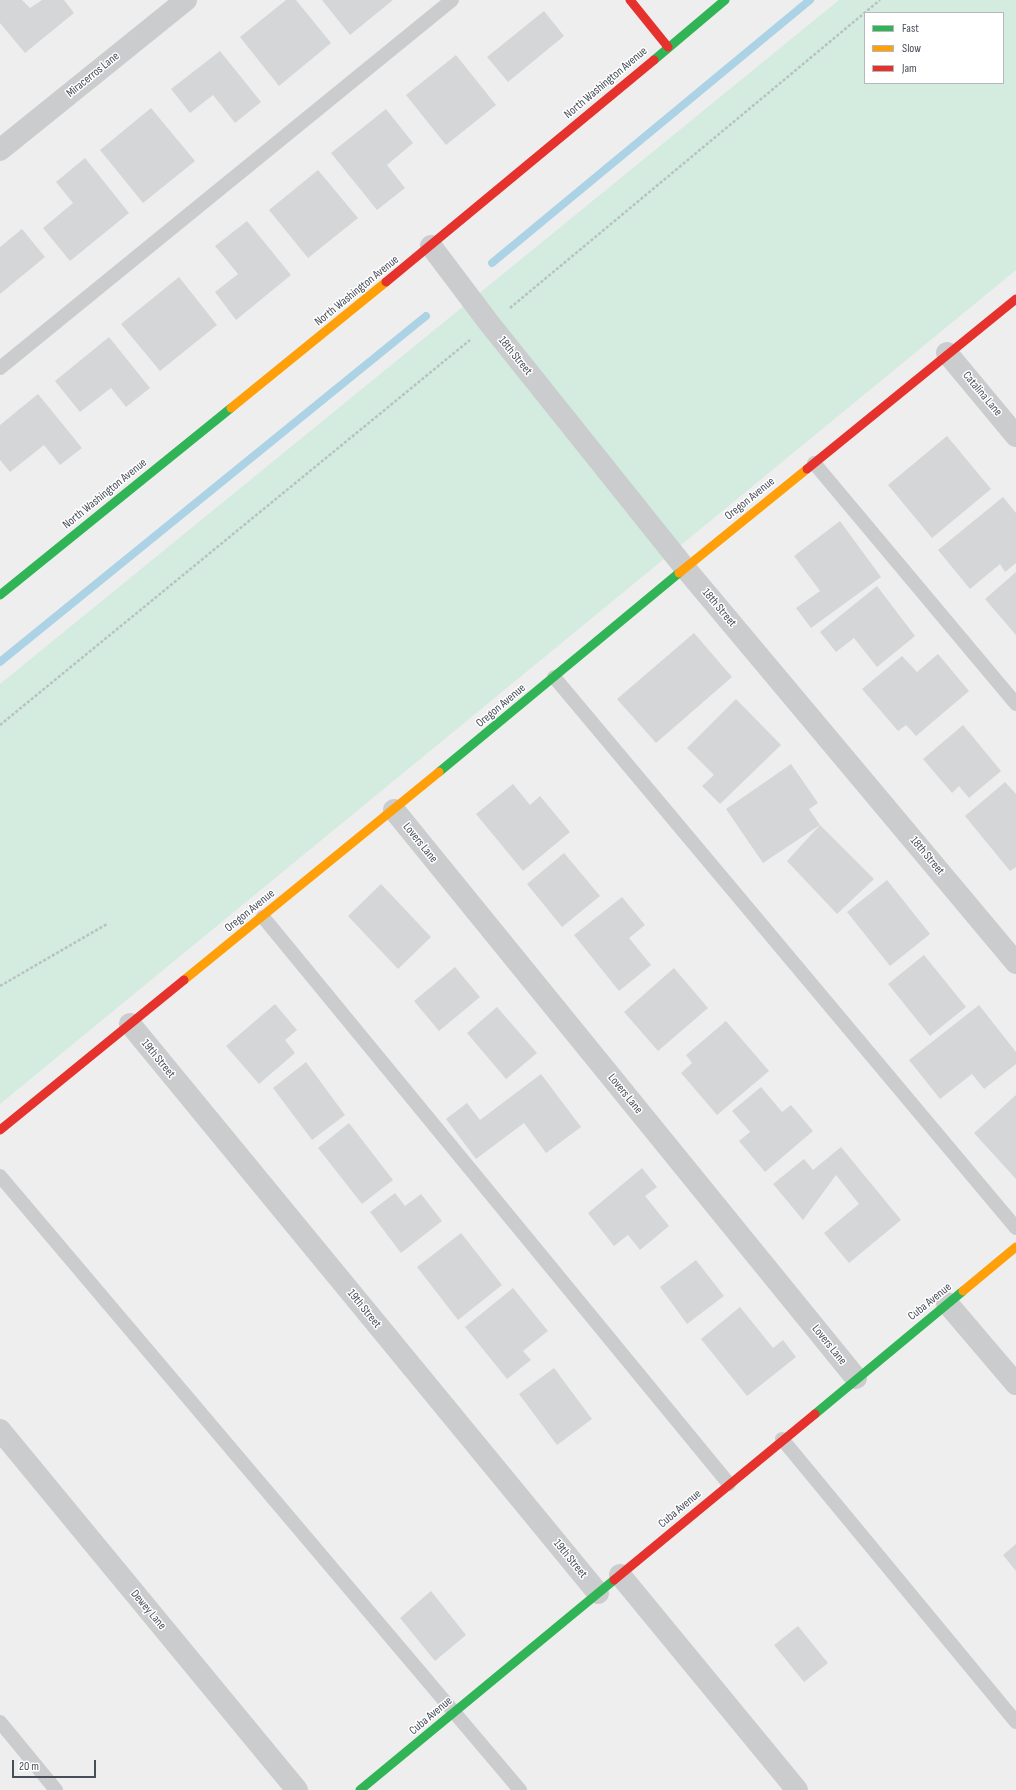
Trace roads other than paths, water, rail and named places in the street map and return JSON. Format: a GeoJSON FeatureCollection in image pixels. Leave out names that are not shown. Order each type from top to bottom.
{"type":"FeatureCollection","features":[{"type":"Feature","properties":{"kind":"street","name":"Miracerros Lane"},"geometry":{"type":"LineString","coordinates":[[0,150],[186,0]]}},
{"type":"Feature","properties":{"kind":"street"},"geometry":{"type":"LineString","coordinates":[[630,0],[668,47]]}},
{"type":"Feature","properties":{"kind":"street","name":"North Washington Avenue"},"geometry":{"type":"LineString","coordinates":[[0,595],[431,246],[725,0]]}},
{"type":"Feature","properties":{"kind":"street","name":"18th Street"},"geometry":{"type":"LineString","coordinates":[[431,246],[489,323],[685,568],[1016,963]]}},
{"type":"Feature","properties":{"kind":"street","name":"Oregon Avenue"},"geometry":{"type":"LineString","coordinates":[[0,1130],[394,810],[685,568],[1016,298]]}},
{"type":"Feature","properties":{"kind":"street","name":"Catalina Lane"},"geometry":{"type":"LineString","coordinates":[[947,353],[1016,436]]}},
{"type":"Feature","properties":{"kind":"street","name":"Lovers Lane"},"geometry":{"type":"LineString","coordinates":[[394,810],[856,1378]]}},
{"type":"Feature","properties":{"kind":"street","name":"19th Street"},"geometry":{"type":"LineString","coordinates":[[130,1024],[598,1593]]}},
{"type":"Feature","properties":{"kind":"street","name":"Cuba Avenue"},"geometry":{"type":"LineString","coordinates":[[360,1790],[782,1439],[1016,1247]]}},
{"type":"Feature","properties":{"kind":"street"},"geometry":{"type":"LineString","coordinates":[[947,1303],[1016,1384]]}},
{"type":"Feature","properties":{"kind":"street","name":"Dewey Lane"},"geometry":{"type":"LineString","coordinates":[[0,1430],[297,1790]]}},
{"type":"Feature","properties":{"kind":"street"},"geometry":{"type":"LineString","coordinates":[[620,1575],[797,1790]]}},
{"type":"Feature","properties":{"kind":"lane"},"geometry":{"type":"LineString","coordinates":[[0,368],[452,0]]}},
{"type":"Feature","properties":{"kind":"lane"},"geometry":{"type":"LineString","coordinates":[[814,463],[1016,704]]}},
{"type":"Feature","properties":{"kind":"lane"},"geometry":{"type":"LineString","coordinates":[[554,677],[1016,1228]]}},
{"type":"Feature","properties":{"kind":"lane"},"geometry":{"type":"LineString","coordinates":[[263,917],[729,1484]]}},
{"type":"Feature","properties":{"kind":"lane"},"geometry":{"type":"LineString","coordinates":[[0,1176],[520,1790]]}},
{"type":"Feature","properties":{"kind":"lane"},"geometry":{"type":"LineString","coordinates":[[782,1439],[1016,1722]]}},
{"type":"Feature","properties":{"kind":"lane"},"geometry":{"type":"LineString","coordinates":[[0,1722],[56,1790]]}},
{"type":"Feature","properties":{"kind":"waterway"},"geometry":{"type":"LineString","coordinates":[[492,263],[810,0]]}},
{"type":"Feature","properties":{"kind":"waterway"},"geometry":{"type":"LineString","coordinates":[[0,662],[426,316]]}}]}
